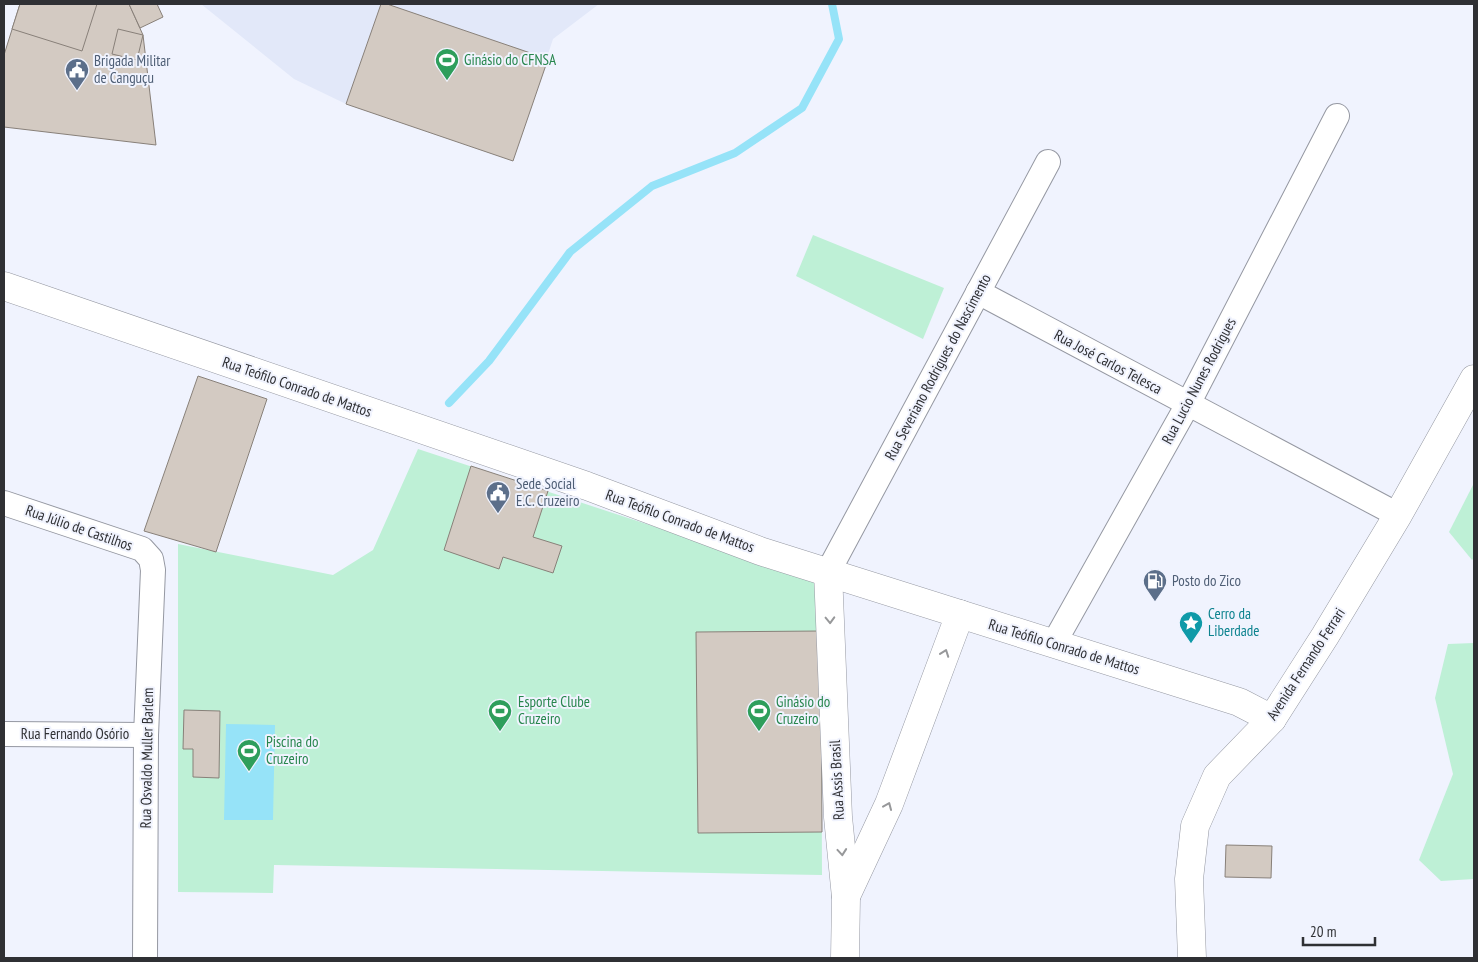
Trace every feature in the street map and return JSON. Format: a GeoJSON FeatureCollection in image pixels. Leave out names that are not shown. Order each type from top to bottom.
{"type":"FeatureCollection","features":[{"type":"Feature","properties":{"kind":"street","name":"Rua Lucio Nunes Rodrigues"},"geometry":{"type":"LineString","coordinates":[[1054,643],[1188,404],[1337,116]]}},
{"type":"Feature","properties":{"kind":"street","name":"Rua Severiano Rodrigues do Nascimento"},"geometry":{"type":"LineString","coordinates":[[828,572],[1048,162]]}},
{"type":"Feature","properties":{"kind":"street","name":"Rua Teófilo Conrado de Mattos"},"geometry":{"type":"LineString","coordinates":[[4,286],[587,486],[760,551],[1239,702],[1272,719]]}},
{"type":"Feature","properties":{"kind":"street","name":"Rua José Carlos Telesca"},"geometry":{"type":"LineString","coordinates":[[978,292],[1398,515]]}},
{"type":"Feature","properties":{"kind":"street","name":"Avenida Fernando Ferrari"},"geometry":{"type":"LineString","coordinates":[[1192,958],[1189,879],[1195,826],[1217,776],[1272,719],[1398,515],[1474,379]]}},
{"type":"Feature","properties":{"kind":"street","name":"Rua Júlio de Castilhos"},"geometry":{"type":"LineString","coordinates":[[4,503],[142,549],[151,559]]}},
{"type":"Feature","properties":{"kind":"street","name":"Rua Osvaldo Muller Barlem"},"geometry":{"type":"LineString","coordinates":[[145,958],[146,735],[153,570],[151,559]]}},
{"type":"Feature","properties":{"kind":"street","name":"Rua Assis Brasil"},"geometry":{"type":"LineString","coordinates":[[828,572],[838,817],[846,897],[845,958]]}},
{"type":"Feature","properties":{"kind":"street","name":"Rua Assis Brasil"},"geometry":{"type":"LineString","coordinates":[[846,897],[889,804],[960,614]]}},
{"type":"Feature","properties":{"kind":"street","name":"Rua Fernando Osório"},"geometry":{"type":"LineString","coordinates":[[4,734],[146,735]]}},
{"type":"Feature","properties":{"kind":"shaded area"},"geometry":{"type":"Polygon","coordinates":[[[201,4],[599,4],[553,39],[513,161],[346,104],[294,79],[201,4]]]}},
{"type":"Feature","properties":{"kind":"green space"},"geometry":{"type":"Polygon","coordinates":[[[813,235],[944,288],[923,339],[796,276],[813,235]]]}},
{"type":"Feature","properties":{"kind":"green space","name":"Esporte Clube Cruzeiro"},"geometry":{"type":"Polygon","coordinates":[[[418,449],[823,582],[821,631],[822,875],[274,865],[273,893],[178,892],[178,544],[333,575],[373,550],[418,449]]]}},
{"type":"Feature","properties":{"kind":"green space"},"geometry":{"type":"Polygon","coordinates":[[[1474,483],[1474,558],[1472,560],[1449,532],[1474,483]]]}},
{"type":"Feature","properties":{"kind":"green space"},"geometry":{"type":"Polygon","coordinates":[[[1474,643],[1474,879],[1441,881],[1419,860],[1453,774],[1435,698],[1448,644],[1474,643]]]}},
{"type":"Feature","properties":{"kind":"water","name":"Piscina do Cruzeiro"},"geometry":{"type":"Polygon","coordinates":[[[226,724],[275,725],[273,820],[224,820],[226,724]]]}},
{"type":"Feature","properties":{"kind":"building","name":"Brigada Militar de Canguçu"},"geometry":{"type":"Polygon","coordinates":[[[20,4],[129,4],[143,35],[156,145],[4,127],[4,55],[20,4]]]}},
{"type":"Feature","properties":{"kind":"building"},"geometry":{"type":"Polygon","coordinates":[[[20,4],[97,4],[82,51],[12,29],[20,4]]]}},
{"type":"Feature","properties":{"kind":"building"},"geometry":{"type":"Polygon","coordinates":[[[129,4],[157,4],[163,17],[140,28],[129,4]]]}},
{"type":"Feature","properties":{"kind":"building","name":"Ginásio do CFNSA"},"geometry":{"type":"Polygon","coordinates":[[[381,4],[387,4],[548,59],[513,161],[346,104],[381,4]]]}},
{"type":"Feature","properties":{"kind":"building"},"geometry":{"type":"Polygon","coordinates":[[[118,29],[143,35],[137,60],[112,54],[118,29]]]}},
{"type":"Feature","properties":{"kind":"building"},"geometry":{"type":"Polygon","coordinates":[[[198,376],[267,399],[216,552],[144,531],[198,376]]]}},
{"type":"Feature","properties":{"kind":"building","name":"Sede Social E.C. Cruzeiro"},"geometry":{"type":"Polygon","coordinates":[[[471,466],[548,491],[533,537],[562,546],[553,573],[503,557],[499,569],[444,550],[471,466]]]}},
{"type":"Feature","properties":{"kind":"building","name":"Ginásio do Cruzeiro"},"geometry":{"type":"Polygon","coordinates":[[[821,631],[822,832],[698,833],[696,632],[821,631]]]}},
{"type":"Feature","properties":{"kind":"building"},"geometry":{"type":"Polygon","coordinates":[[[184,710],[220,711],[219,778],[193,777],[193,749],[183,749],[184,710]]]}},
{"type":"Feature","properties":{"kind":"building"},"geometry":{"type":"Polygon","coordinates":[[[1226,845],[1272,846],[1271,878],[1225,877],[1226,845]]]}},
{"type":"Feature","properties":{"kind":"waterway"},"geometry":{"type":"LineString","coordinates":[[449,403],[489,361],[570,252],[652,186],[735,153],[802,108],[839,39],[832,4]]}},
{"type":"Feature","properties":{"kind":"place","name":"Ginásio do CFNSA"},"geometry":{"type":"Point","coordinates":[447,81]}},
{"type":"Feature","properties":{"kind":"place","name":"Brigada Militar de Canguçu"},"geometry":{"type":"Point","coordinates":[77,91]}},
{"type":"Feature","properties":{"kind":"place","name":"Sede Social E.C. Cruzeiro"},"geometry":{"type":"Point","coordinates":[498,514]}},
{"type":"Feature","properties":{"kind":"place","name":"Posto do Zico"},"geometry":{"type":"Point","coordinates":[1155,602]}},
{"type":"Feature","properties":{"kind":"place","name":"Cerro da Liberdade"},"geometry":{"type":"Point","coordinates":[1191,644]}},
{"type":"Feature","properties":{"kind":"place","name":"Esporte Clube Cruzeiro"},"geometry":{"type":"Point","coordinates":[500,732]}},
{"type":"Feature","properties":{"kind":"place","name":"Ginásio do Cruzeiro"},"geometry":{"type":"Point","coordinates":[759,732]}},
{"type":"Feature","properties":{"kind":"place","name":"Piscina do Cruzeiro"},"geometry":{"type":"Point","coordinates":[249,772]}}]}
